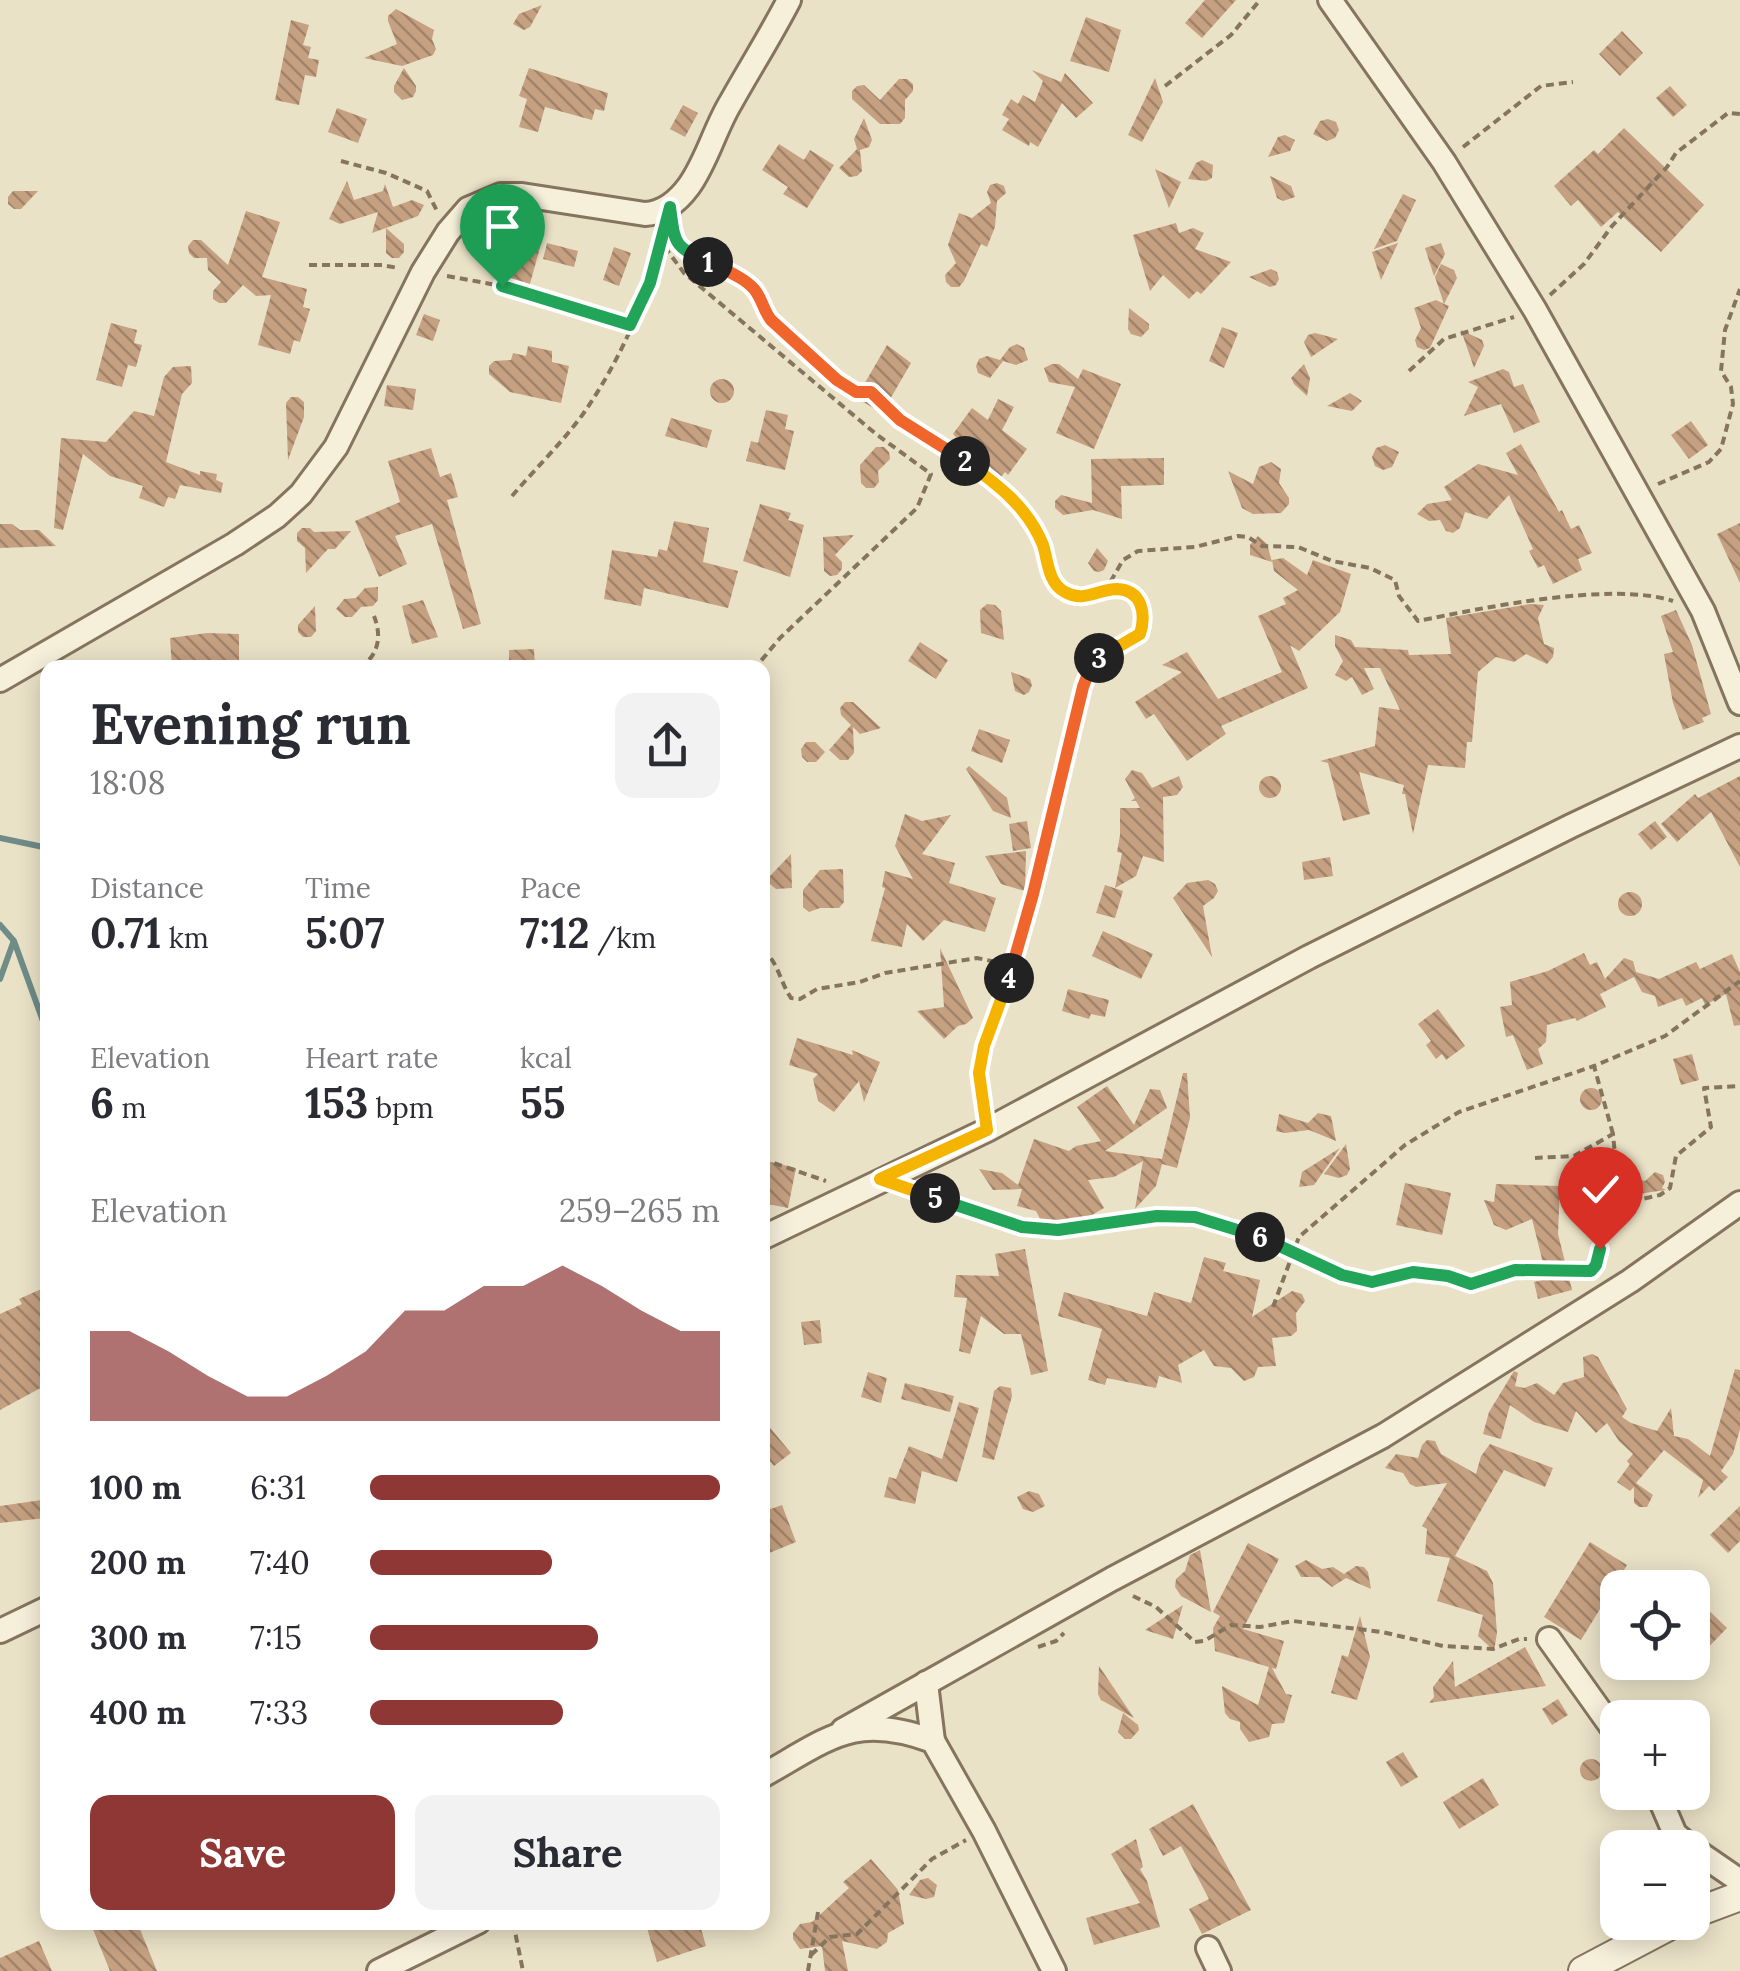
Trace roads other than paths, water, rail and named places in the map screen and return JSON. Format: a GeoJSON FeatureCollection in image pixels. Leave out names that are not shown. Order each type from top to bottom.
{"type":"FeatureCollection","features":[{"type":"Feature","properties":{"kind":"street"},"geometry":{"type":"LineString","coordinates":[[0,680],[235,544],[277,516],[301,494],[336,447],[435,274],[448,232],[468,209],[501,194],[645,214],[670,207],[690,185],[730,103],[789,0]]}},
{"type":"Feature","properties":{"kind":"street"},"geometry":{"type":"LineString","coordinates":[[1330,0],[1444,162],[1536,310],[1703,611],[1740,704]]}},
{"type":"Feature","properties":{"kind":"street"},"geometry":{"type":"LineString","coordinates":[[770,1234],[987,1130],[1309,957],[1740,746]]}},
{"type":"Feature","properties":{"kind":"street"},"geometry":{"type":"LineString","coordinates":[[770,1771],[1112,1579],[1383,1436],[1630,1281],[1740,1203]]}},
{"type":"Feature","properties":{"kind":"street"},"geometry":{"type":"LineString","coordinates":[[0,1630],[40,1612]]}},
{"type":"Feature","properties":{"kind":"street"},"geometry":{"type":"LineString","coordinates":[[1549,1639],[1600,1711]]}},
{"type":"Feature","properties":{"kind":"street"},"geometry":{"type":"LineString","coordinates":[[926,1683],[934,1741],[984,1830],[1054,1971]]}},
{"type":"Feature","properties":{"kind":"street"},"geometry":{"type":"LineString","coordinates":[[842,1730],[888,1728],[934,1741]]}},
{"type":"Feature","properties":{"kind":"street"},"geometry":{"type":"LineString","coordinates":[[1710,1860],[1740,1881]]}},
{"type":"Feature","properties":{"kind":"street"},"geometry":{"type":"LineString","coordinates":[[1710,1907],[1740,1896]]}},
{"type":"Feature","properties":{"kind":"street"},"geometry":{"type":"LineString","coordinates":[[379,1971],[462,1930]]}},
{"type":"Feature","properties":{"kind":"street"},"geometry":{"type":"LineString","coordinates":[[1583,1971],[1642,1940]]}},
{"type":"Feature","properties":{"kind":"street"},"geometry":{"type":"LineString","coordinates":[[1208,1948],[1219,1971]]}},
{"type":"Feature","properties":{"kind":"waterway"},"geometry":{"type":"LineString","coordinates":[[0,838],[40,846]]}},
{"type":"Feature","properties":{"kind":"waterway"},"geometry":{"type":"LineString","coordinates":[[0,925],[14,941],[40,1013]]}},
{"type":"Feature","properties":{"kind":"waterway"},"geometry":{"type":"LineString","coordinates":[[0,979],[13,943]]}}]}
